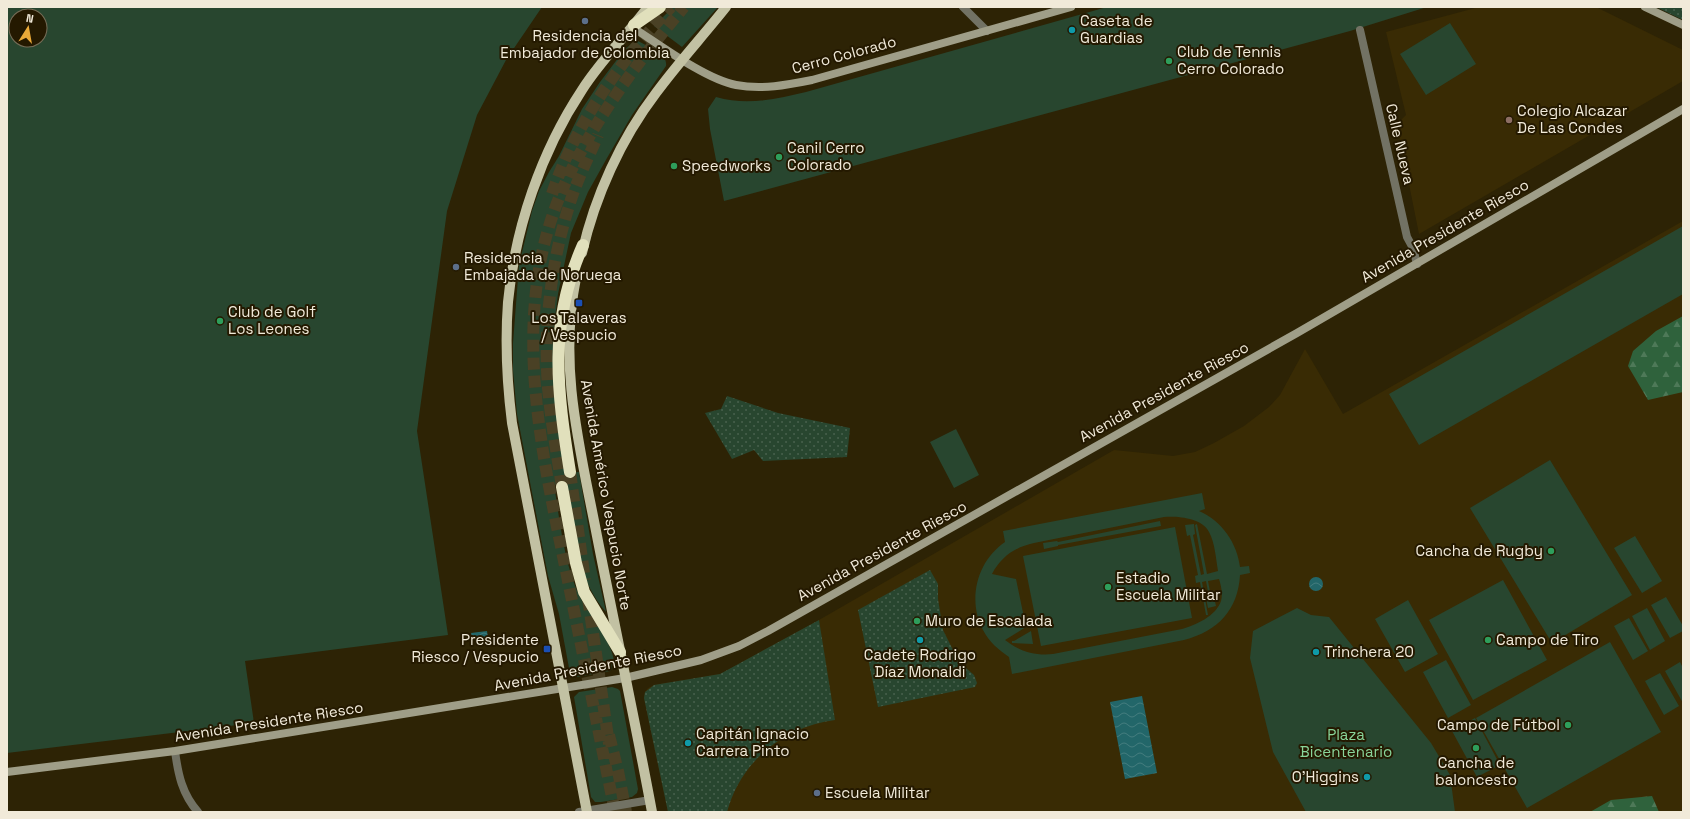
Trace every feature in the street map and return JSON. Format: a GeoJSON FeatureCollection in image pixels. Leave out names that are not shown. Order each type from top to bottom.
{"type":"FeatureCollection","features":[{"type":"Feature","properties":{"kind":"highway"},"geometry":{"type":"LineString","coordinates":[[633,26],[660,7]]}},
{"type":"Feature","properties":{"kind":"highway"},"geometry":{"type":"LineString","coordinates":[[570,472],[560,402],[558,345],[567,287],[583,246]]}},
{"type":"Feature","properties":{"kind":"highway"},"geometry":{"type":"LineString","coordinates":[[562,487],[576,564],[584,592],[620,652]]}},
{"type":"Feature","properties":{"kind":"main road"},"geometry":{"type":"LineString","coordinates":[[584,812],[564,688],[512,423],[507,362],[508,303],[515,259],[524,219],[541,169],[557,132],[569,109],[593,73],[648,7]]}},
{"type":"Feature","properties":{"kind":"main road","name":"Avenida Américo Vespucio Norte"},"geometry":{"type":"LineString","coordinates":[[652,812],[576,427],[570,390],[570,329],[574,288],[583,246],[602,190],[622,148],[652,99],[726,7]]}},
{"type":"Feature","properties":{"kind":"main road","name":"Cerro Colorado"},"geometry":{"type":"LineString","coordinates":[[633,26],[713,76],[735,85],[772,87],[812,80],[1071,7]]}},
{"type":"Feature","properties":{"kind":"main road"},"geometry":{"type":"LineString","coordinates":[[1645,7],[1683,25]]}},
{"type":"Feature","properties":{"kind":"main road","name":"Avenida Presidente Riesco"},"geometry":{"type":"LineString","coordinates":[[7,772],[175,751],[625,678],[701,660],[753,639],[1297,333],[1683,109]]}},
{"type":"Feature","properties":{"kind":"street"},"geometry":{"type":"LineString","coordinates":[[963,7],[987,31]]}},
{"type":"Feature","properties":{"kind":"street","name":"Calle Nueva"},"geometry":{"type":"LineString","coordinates":[[1360,30],[1407,237],[1413,248],[1417,264]]}},
{"type":"Feature","properties":{"kind":"street"},"geometry":{"type":"LineString","coordinates":[[175,751],[181,784],[188,798],[198,812]]}},
{"type":"Feature","properties":{"kind":"street"},"geometry":{"type":"LineString","coordinates":[[584,812],[650,800]]}},
{"type":"Feature","properties":{"kind":"shaded area","name":"Colegio Alcazar De Las Condes"},"geometry":{"type":"Polygon","coordinates":[[[1479,7],[1596,7],[1683,50],[1683,81],[1419,234],[1397,124],[1406,115],[1386,32],[1479,7]]]}},
{"type":"Feature","properties":{"kind":"shaded area"},"geometry":{"type":"Polygon","coordinates":[[[1683,221],[1683,812],[668,812],[644,698],[645,692],[648,688],[654,685],[720,674],[819,620],[1114,450],[1173,456],[1195,452],[1214,443],[1244,426],[1269,407],[1280,395],[1305,349],[1343,414],[1683,221]]]}},
{"type":"Feature","properties":{"kind":"green space","name":"Club de Golf Los Leones"},"geometry":{"type":"Polygon","coordinates":[[[7,7],[542,7],[506,60],[477,115],[447,211],[417,431],[448,635],[245,661],[254,723],[7,753],[7,7]]]}},
{"type":"Feature","properties":{"kind":"green space"},"geometry":{"type":"Polygon","coordinates":[[[673,7],[718,7],[682,47],[654,26],[673,7]]]}},
{"type":"Feature","properties":{"kind":"green space"},"geometry":{"type":"Polygon","coordinates":[[[1107,7],[1427,7],[1350,31],[724,201],[710,129],[708,109],[716,97],[728,100],[750,101],[795,95],[1107,7]]]}},
{"type":"Feature","properties":{"kind":"green space"},"geometry":{"type":"Polygon","coordinates":[[[1656,7],[1683,8],[1683,20],[1656,7]]]}},
{"type":"Feature","properties":{"kind":"green space"},"geometry":{"type":"Polygon","coordinates":[[[1450,23],[1476,64],[1426,95],[1400,54],[1450,23]]]}},
{"type":"Feature","properties":{"kind":"green space"},"geometry":{"type":"Polygon","coordinates":[[[635,41],[656,50],[661,54],[666,61],[666,66],[632,115],[588,192],[571,233],[558,294],[554,325],[554,360],[566,473],[579,472],[593,554],[606,612],[588,583],[582,567],[573,533],[565,482],[554,485],[561,530],[572,577],[584,604],[599,627],[614,658],[614,666],[610,671],[577,677],[571,674],[569,668],[559,614],[548,576],[517,414],[513,370],[513,343],[519,265],[532,211],[539,191],[559,156],[582,109],[625,49],[635,41]]]}},
{"type":"Feature","properties":{"kind":"green space"},"geometry":{"type":"Polygon","coordinates":[[[1683,226],[1683,294],[1419,445],[1389,394],[1683,226]]]}},
{"type":"Feature","properties":{"kind":"green space"},"geometry":{"type":"Polygon","coordinates":[[[1683,316],[1683,392],[1648,400],[1628,366],[1633,351],[1656,331],[1683,316]]]}},
{"type":"Feature","properties":{"kind":"green space"},"geometry":{"type":"Polygon","coordinates":[[[727,396],[778,413],[850,428],[847,457],[763,461],[754,450],[732,459],[705,413],[721,409],[727,396]]]}},
{"type":"Feature","properties":{"kind":"green space"},"geometry":{"type":"Polygon","coordinates":[[[956,429],[979,475],[954,488],[930,442],[956,429]]]}},
{"type":"Feature","properties":{"kind":"green space","name":"Cancha de Rugby"},"geometry":{"type":"Polygon","coordinates":[[[1550,460],[1632,595],[1552,643],[1470,508],[1550,460]]]}},
{"type":"Feature","properties":{"kind":"green space"},"geometry":{"type":"Polygon","coordinates":[[[1202,493],[1205,509],[1199,511],[1215,521],[1227,534],[1236,550],[1240,567],[1249,566],[1250,573],[1240,575],[1235,599],[1224,617],[1216,625],[1196,636],[1184,640],[1012,674],[1009,657],[994,645],[985,634],[978,618],[976,606],[978,582],[982,570],[995,550],[1005,542],[1003,531],[1202,493]],[[1170,517],[1034,543],[1021,547],[1009,554],[1004,558],[992,574],[1016,579],[1026,627],[1005,640],[1028,652],[1053,654],[1182,629],[1205,619],[1215,611],[1221,601],[1222,593],[1220,581],[1219,579],[1208,581],[1211,597],[1214,597],[1216,606],[1208,608],[1206,598],[1209,597],[1206,581],[1202,582],[1208,615],[1206,615],[1200,582],[1196,583],[1195,576],[1198,575],[1190,535],[1187,536],[1185,525],[1194,524],[1195,534],[1193,535],[1201,575],[1204,574],[1195,525],[1197,524],[1207,574],[1218,571],[1213,541],[1206,527],[1201,524],[1189,519],[1170,517]]]}},
{"type":"Feature","properties":{"kind":"green space"},"geometry":{"type":"Polygon","coordinates":[[[1160,521],[1161,526],[1058,545],[1044,549],[1043,543],[1058,542],[1160,521]]]}},
{"type":"Feature","properties":{"kind":"green space","name":"Estadio Escuela Militar"},"geometry":{"type":"Polygon","coordinates":[[[1175,527],[1192,618],[1041,646],[1023,556],[1175,527]]]}},
{"type":"Feature","properties":{"kind":"green space"},"geometry":{"type":"Polygon","coordinates":[[[1635,536],[1662,581],[1642,593],[1614,548],[1635,536]]]}},
{"type":"Feature","properties":{"kind":"green space"},"geometry":{"type":"Polygon","coordinates":[[[930,570],[938,584],[938,599],[943,630],[959,662],[974,675],[977,683],[975,687],[878,707],[858,610],[930,570]]]}},
{"type":"Feature","properties":{"kind":"green space","name":"Campo de Tiro"},"geometry":{"type":"Polygon","coordinates":[[[1503,580],[1547,660],[1473,700],[1429,620],[1503,580]]]}},
{"type":"Feature","properties":{"kind":"green space"},"geometry":{"type":"Polygon","coordinates":[[[1666,597],[1683,626],[1683,631],[1670,638],[1651,605],[1666,597]]]}},
{"type":"Feature","properties":{"kind":"green space"},"geometry":{"type":"Polygon","coordinates":[[[1408,600],[1438,654],[1405,672],[1375,619],[1408,600]]]}},
{"type":"Feature","properties":{"kind":"green space","name":"Plaza Bicentenario"},"geometry":{"type":"Polygon","coordinates":[[[1297,608],[1311,615],[1329,617],[1431,743],[1450,775],[1455,812],[1306,812],[1273,752],[1250,658],[1253,631],[1297,608]]]}},
{"type":"Feature","properties":{"kind":"green space"},"geometry":{"type":"Polygon","coordinates":[[[1647,608],[1665,641],[1650,650],[1632,616],[1647,608]]]}},
{"type":"Feature","properties":{"kind":"green space"},"geometry":{"type":"Polygon","coordinates":[[[1629,618],[1648,651],[1633,660],[1614,626],[1629,618]]]}},
{"type":"Feature","properties":{"kind":"green space"},"geometry":{"type":"Polygon","coordinates":[[[819,620],[835,720],[798,730],[767,750],[754,762],[742,777],[727,812],[668,812],[644,698],[645,692],[654,685],[720,674],[819,620]]]}},
{"type":"Feature","properties":{"kind":"green space"},"geometry":{"type":"Polygon","coordinates":[[[1031,631],[1033,644],[1012,643],[1012,641],[1031,631]]]}},
{"type":"Feature","properties":{"kind":"green space","name":"Campo de Fútbol"},"geometry":{"type":"Polygon","coordinates":[[[1610,642],[1661,732],[1527,808],[1476,718],[1610,642]]]}},
{"type":"Feature","properties":{"kind":"green space"},"geometry":{"type":"Polygon","coordinates":[[[1446,660],[1471,705],[1448,718],[1423,672],[1446,660]]]}},
{"type":"Feature","properties":{"kind":"green space"},"geometry":{"type":"Polygon","coordinates":[[[1680,662],[1683,668],[1683,703],[1665,671],[1680,662]]]}},
{"type":"Feature","properties":{"kind":"green space"},"geometry":{"type":"Polygon","coordinates":[[[1660,673],[1679,706],[1664,715],[1645,681],[1660,673]]]}},
{"type":"Feature","properties":{"kind":"green space"},"geometry":{"type":"Polygon","coordinates":[[[612,687],[620,691],[638,789],[637,793],[632,797],[595,802],[591,797],[574,697],[579,692],[612,687]]]}},
{"type":"Feature","properties":{"kind":"green space","name":"Cancha de baloncesto"},"geometry":{"type":"Polygon","coordinates":[[[1475,718],[1500,765],[1477,777],[1452,731],[1475,718]]]}},
{"type":"Feature","properties":{"kind":"green space"},"geometry":{"type":"Polygon","coordinates":[[[1652,796],[1659,812],[1590,812],[1611,800],[1652,796]]]}},
{"type":"Feature","properties":{"kind":"water"},"geometry":{"type":"Polygon","coordinates":[[[1313,577],[1319,577],[1323,581],[1323,587],[1319,591],[1313,591],[1309,587],[1309,581],[1313,577]]]}},
{"type":"Feature","properties":{"kind":"water"},"geometry":{"type":"Polygon","coordinates":[[[487,631],[488,638],[473,640],[471,633],[487,631]]]}},
{"type":"Feature","properties":{"kind":"water"},"geometry":{"type":"Polygon","coordinates":[[[1142,696],[1157,773],[1125,779],[1110,702],[1142,696]]]}},
{"type":"Feature","properties":{"kind":"tunnel"},"geometry":{"type":"LineString","coordinates":[[552,194],[574,142],[601,94],[634,49],[671,7]]}},
{"type":"Feature","properties":{"kind":"tunnel"},"geometry":{"type":"LineString","coordinates":[[615,812],[550,493],[543,451],[537,409],[534,367],[534,325],[537,283],[545,241],[555,209],[583,147],[621,88],[642,59],[684,7]]}},
{"type":"Feature","properties":{"kind":"tunnel"},"geometry":{"type":"LineString","coordinates":[[562,487],[552,426],[548,388],[548,313],[555,263],[566,215],[574,191],[598,135]]}},
{"type":"Feature","properties":{"kind":"tunnel"},"geometry":{"type":"LineString","coordinates":[[570,472],[585,580]]}},
{"type":"Feature","properties":{"kind":"tunnel"},"geometry":{"type":"LineString","coordinates":[[588,598],[609,744]]}},
{"type":"Feature","properties":{"kind":"tunnel"},"geometry":{"type":"LineString","coordinates":[[609,735],[626,812]]}},
{"type":"Feature","properties":{"kind":"place","name":"Residencia del Embajador de Colombia"},"geometry":{"type":"Point","coordinates":[585,21]}},
{"type":"Feature","properties":{"kind":"place","name":"Caseta de Guardias"},"geometry":{"type":"Point","coordinates":[1072,30]}},
{"type":"Feature","properties":{"kind":"place","name":"Club de Tennis Cerro Colorado"},"geometry":{"type":"Point","coordinates":[1169,61]}},
{"type":"Feature","properties":{"kind":"place","name":"Colegio Alcazar De Las Condes"},"geometry":{"type":"Point","coordinates":[1509,120]}},
{"type":"Feature","properties":{"kind":"place","name":"Canil Cerro Colorado"},"geometry":{"type":"Point","coordinates":[779,157]}},
{"type":"Feature","properties":{"kind":"place","name":"Speedworks"},"geometry":{"type":"Point","coordinates":[674,166]}},
{"type":"Feature","properties":{"kind":"place","name":"Residencia Embajada de Noruega"},"geometry":{"type":"Point","coordinates":[456,267]}},
{"type":"Feature","properties":{"kind":"place","name":"Los Talaveras / Vespucio"},"geometry":{"type":"Point","coordinates":[579,303]}},
{"type":"Feature","properties":{"kind":"place","name":"Club de Golf Los Leones"},"geometry":{"type":"Point","coordinates":[220,321]}},
{"type":"Feature","properties":{"kind":"place","name":"Cancha de Rugby"},"geometry":{"type":"Point","coordinates":[1551,551]}},
{"type":"Feature","properties":{"kind":"place","name":"Estadio Escuela Militar"},"geometry":{"type":"Point","coordinates":[1108,587]}},
{"type":"Feature","properties":{"kind":"place","name":"Muro de Escalada"},"geometry":{"type":"Point","coordinates":[917,621]}},
{"type":"Feature","properties":{"kind":"place","name":"Cadete Rodrigo Díaz Monaldi"},"geometry":{"type":"Point","coordinates":[920,640]}},
{"type":"Feature","properties":{"kind":"place","name":"Campo de Tiro"},"geometry":{"type":"Point","coordinates":[1488,640]}},
{"type":"Feature","properties":{"kind":"place","name":"Presidente Riesco / Vespucio"},"geometry":{"type":"Point","coordinates":[547,649]}},
{"type":"Feature","properties":{"kind":"place","name":"Trinchera 20"},"geometry":{"type":"Point","coordinates":[1316,652]}},
{"type":"Feature","properties":{"kind":"place","name":"Campo de Fútbol"},"geometry":{"type":"Point","coordinates":[1568,725]}},
{"type":"Feature","properties":{"kind":"place","name":"Capitán Ignacio Carrera Pinto"},"geometry":{"type":"Point","coordinates":[688,743]}},
{"type":"Feature","properties":{"kind":"place","name":"Cancha de baloncesto"},"geometry":{"type":"Point","coordinates":[1476,748]}},
{"type":"Feature","properties":{"kind":"place","name":"O'Higgins"},"geometry":{"type":"Point","coordinates":[1367,777]}},
{"type":"Feature","properties":{"kind":"place","name":"Escuela Militar"},"geometry":{"type":"Point","coordinates":[817,793]}}]}
